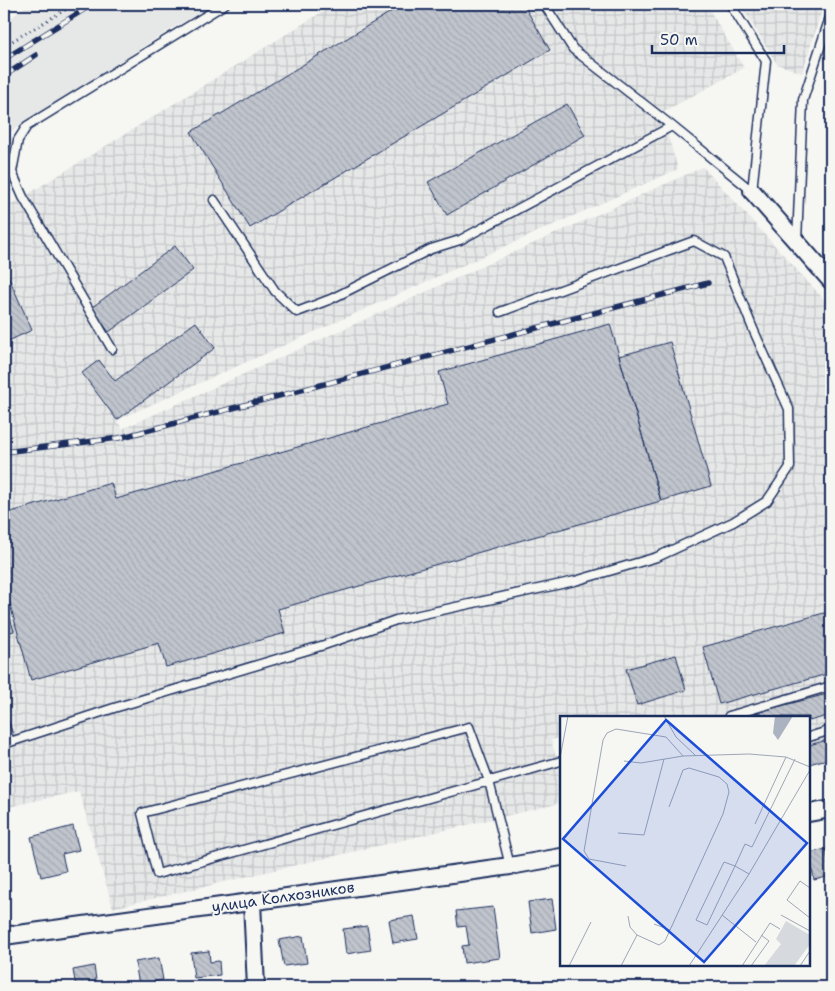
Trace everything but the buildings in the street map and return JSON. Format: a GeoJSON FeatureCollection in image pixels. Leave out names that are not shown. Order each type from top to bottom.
{"type":"FeatureCollection","features":[{"type":"Feature","properties":{"kind":"street"},"geometry":{"type":"LineString","coordinates":[[752,192],[831,281]]}},
{"type":"Feature","properties":{"kind":"street"},"geometry":{"type":"LineString","coordinates":[[810,813],[831,809]]}},
{"type":"Feature","properties":{"kind":"street","name":"улица Колхозников"},"geometry":{"type":"LineString","coordinates":[[4,936],[510,866],[560,857]]}},
{"type":"Feature","properties":{"kind":"street"},"geometry":{"type":"LineString","coordinates":[[252,902],[256,987]]}},
{"type":"Feature","properties":{"kind":"lane"},"geometry":{"type":"LineString","coordinates":[[112,349],[23,197],[12,172],[18,140],[27,126],[226,4]]}},
{"type":"Feature","properties":{"kind":"lane"},"geometry":{"type":"LineString","coordinates":[[544,4],[573,48],[752,192]]}},
{"type":"Feature","properties":{"kind":"lane"},"geometry":{"type":"LineString","coordinates":[[730,4],[766,61],[752,192]]}},
{"type":"Feature","properties":{"kind":"lane"},"geometry":{"type":"LineString","coordinates":[[797,243],[802,100],[831,14]]}},
{"type":"Feature","properties":{"kind":"lane"},"geometry":{"type":"LineString","coordinates":[[214,200],[275,291],[297,312],[331,299],[431,248],[460,240],[672,126]]}},
{"type":"Feature","properties":{"kind":"lane"},"geometry":{"type":"LineString","coordinates":[[4,723],[7,743],[114,708],[324,646],[396,620],[576,581],[657,557],[733,522],[767,501],[790,466],[789,409],[724,258],[694,241],[500,312]]}},
{"type":"Feature","properties":{"kind":"lane"},"geometry":{"type":"LineString","coordinates":[[729,716],[831,686]]}},
{"type":"Feature","properties":{"kind":"lane"},"geometry":{"type":"LineString","coordinates":[[510,866],[488,781],[469,727],[142,812],[157,874],[488,781],[560,761]]}},
{"type":"Feature","properties":{"kind":"lane"},"geometry":{"type":"LineString","coordinates":[[810,737],[831,730]]}},
{"type":"Feature","properties":{"kind":"path"},"geometry":{"type":"LineString","coordinates":[[4,46],[75,4]]}},
{"type":"Feature","properties":{"kind":"shaded area"},"geometry":{"type":"Polygon","coordinates":[[[28,4],[215,4],[171,29],[4,136],[4,24],[28,4]]]}},
{"type":"Feature","properties":{"kind":"shaded area"},"geometry":{"type":"Polygon","coordinates":[[[335,4],[706,4],[744,68],[661,113],[678,169],[117,420],[122,429],[703,167],[831,307],[831,758],[810,764],[810,716],[560,716],[560,738],[551,740],[560,771],[560,803],[113,908],[79,791],[4,808],[4,209],[335,4]]]}},
{"type":"Feature","properties":{"kind":"shaded area"},"geometry":{"type":"Polygon","coordinates":[[[740,4],[824,4],[802,73],[777,64],[740,4]]]}},
{"type":"Feature","properties":{"kind":"railway"},"geometry":{"type":"LineString","coordinates":[[4,59],[93,4]]}},
{"type":"Feature","properties":{"kind":"railway"},"geometry":{"type":"LineString","coordinates":[[4,76],[36,55]]}},
{"type":"Feature","properties":{"kind":"railway"},"geometry":{"type":"LineString","coordinates":[[4,452],[119,438],[708,283]]}}]}
